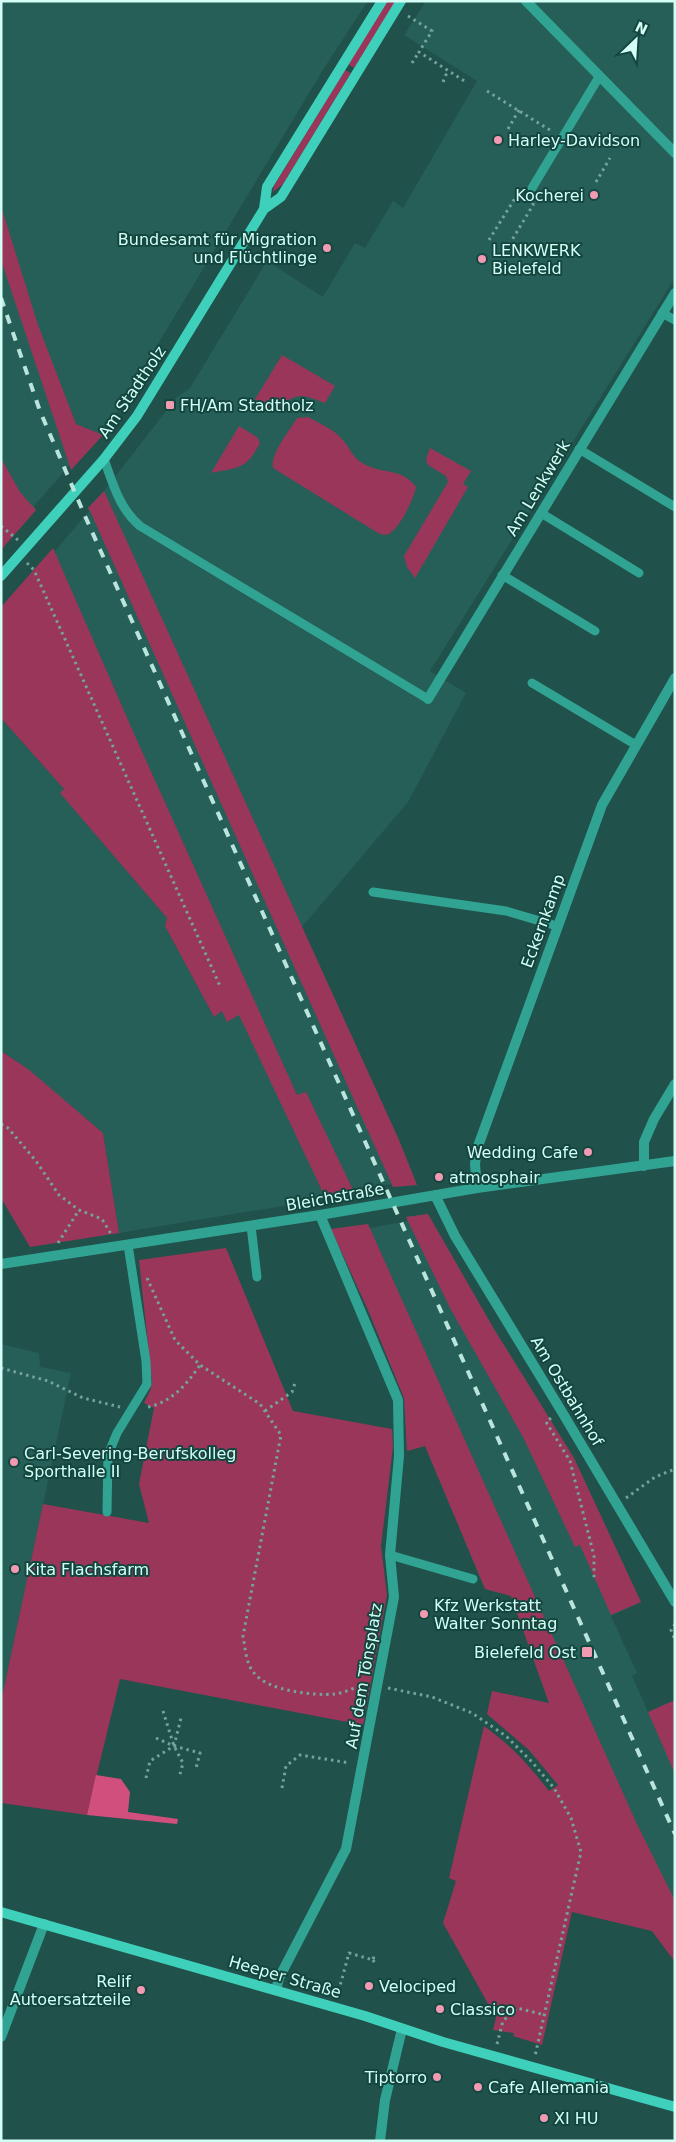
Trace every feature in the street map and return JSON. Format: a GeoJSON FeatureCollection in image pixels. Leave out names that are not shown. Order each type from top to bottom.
{"type":"FeatureCollection","features":[{"type":"Feature","properties":{"kind":"main road","name":"Am Stadtholz"},"geometry":{"type":"LineString","coordinates":[[1,576],[104,459],[137,416],[264,209],[267,188],[382,1]]}},
{"type":"Feature","properties":{"kind":"main road","name":"Am Stadtholz"},"geometry":{"type":"LineString","coordinates":[[264,209],[281,197],[399,5]]}},
{"type":"Feature","properties":{"kind":"main road","name":"Heeper Straße"},"geometry":{"type":"LineString","coordinates":[[1,1912],[276,1990],[494,2056],[675,2106]]}},
{"type":"Feature","properties":{"kind":"street"},"geometry":{"type":"LineString","coordinates":[[526,1],[675,153]]}},
{"type":"Feature","properties":{"kind":"street","name":"Am Lenkwerk"},"geometry":{"type":"LineString","coordinates":[[428,699],[675,293]]}},
{"type":"Feature","properties":{"kind":"street","name":"Eckernkamp"},"geometry":{"type":"LineString","coordinates":[[477,1188],[475,1164],[477,1149],[602,804],[675,678]]}},
{"type":"Feature","properties":{"kind":"street"},"geometry":{"type":"LineString","coordinates":[[644,1166],[644,1142],[654,1119],[675,1084]]}},
{"type":"Feature","properties":{"kind":"street","name":"Bleichstraße"},"geometry":{"type":"LineString","coordinates":[[1,1264],[320,1215],[477,1188],[675,1161]]}},
{"type":"Feature","properties":{"kind":"street","name":"Am Ostbahnhof"},"geometry":{"type":"LineString","coordinates":[[435,1195],[455,1236],[618,1504],[675,1602]]}},
{"type":"Feature","properties":{"kind":"street","name":"Auf dem Tönsplatz"},"geometry":{"type":"LineString","coordinates":[[276,1990],[279,1978],[346,1849],[394,1598],[390,1555],[399,1456],[398,1400],[320,1215]]}},
{"type":"Feature","properties":{"kind":"street"},"geometry":{"type":"LineString","coordinates":[[1,2037],[44,1924]]}},
{"type":"Feature","properties":{"kind":"street"},"geometry":{"type":"LineString","coordinates":[[380,2141],[385,2100],[402,2029]]}},
{"type":"Feature","properties":{"kind":"lane"},"geometry":{"type":"LineString","coordinates":[[532,188],[599,77]]}},
{"type":"Feature","properties":{"kind":"lane"},"geometry":{"type":"LineString","coordinates":[[662,313],[675,320]]}},
{"type":"Feature","properties":{"kind":"lane"},"geometry":{"type":"LineString","coordinates":[[579,449],[675,507]]}},
{"type":"Feature","properties":{"kind":"lane"},"geometry":{"type":"LineString","coordinates":[[104,459],[120,502],[129,516],[140,526],[428,699]]}},
{"type":"Feature","properties":{"kind":"lane"},"geometry":{"type":"LineString","coordinates":[[541,513],[639,572]]}},
{"type":"Feature","properties":{"kind":"lane"},"geometry":{"type":"LineString","coordinates":[[502,575],[595,631]]}},
{"type":"Feature","properties":{"kind":"lane"},"geometry":{"type":"LineString","coordinates":[[532,683],[636,745]]}},
{"type":"Feature","properties":{"kind":"lane"},"geometry":{"type":"LineString","coordinates":[[373,892],[506,911],[557,926]]}},
{"type":"Feature","properties":{"kind":"lane"},"geometry":{"type":"LineString","coordinates":[[251,1226],[257,1277]]}},
{"type":"Feature","properties":{"kind":"lane"},"geometry":{"type":"LineString","coordinates":[[107,1512],[108,1455],[116,1433],[147,1384],[146,1361],[128,1245]]}},
{"type":"Feature","properties":{"kind":"lane"},"geometry":{"type":"LineString","coordinates":[[390,1555],[472,1579]]}},
{"type":"Feature","properties":{"kind":"path"},"geometry":{"type":"LineString","coordinates":[[399,5],[432,30],[412,63]]}},
{"type":"Feature","properties":{"kind":"path"},"geometry":{"type":"LineString","coordinates":[[419,52],[466,82]]}},
{"type":"Feature","properties":{"kind":"path"},"geometry":{"type":"LineString","coordinates":[[443,82],[448,70]]}},
{"type":"Feature","properties":{"kind":"path"},"geometry":{"type":"LineString","coordinates":[[487,91],[562,137]]}},
{"type":"Feature","properties":{"kind":"path"},"geometry":{"type":"LineString","coordinates":[[508,129],[519,110]]}},
{"type":"Feature","properties":{"kind":"path"},"geometry":{"type":"LineString","coordinates":[[596,182],[610,158]]}},
{"type":"Feature","properties":{"kind":"path"},"geometry":{"type":"LineString","coordinates":[[489,240],[517,194],[532,188],[533,205],[506,250]]}},
{"type":"Feature","properties":{"kind":"path"},"geometry":{"type":"LineString","coordinates":[[1,526],[34,570],[220,986]]}},
{"type":"Feature","properties":{"kind":"path"},"geometry":{"type":"LineString","coordinates":[[1,1124],[8,1128],[36,1161],[59,1195],[79,1210],[102,1219],[111,1233],[114,1247]]}},
{"type":"Feature","properties":{"kind":"path"},"geometry":{"type":"LineString","coordinates":[[60,1255],[58,1241],[79,1210]]}},
{"type":"Feature","properties":{"kind":"path"},"geometry":{"type":"LineString","coordinates":[[146,1276],[175,1340],[200,1365],[260,1404],[281,1435],[243,1636],[246,1654],[254,1674],[277,1688],[308,1694],[336,1694],[367,1684],[432,1697],[472,1713],[506,1736],[532,1762],[554,1788],[571,1818],[581,1852],[533,2067]]}},
{"type":"Feature","properties":{"kind":"path"},"geometry":{"type":"LineString","coordinates":[[1,1368],[48,1381],[83,1398],[131,1409],[151,1407],[170,1398],[187,1384],[200,1365]]}},
{"type":"Feature","properties":{"kind":"path"},"geometry":{"type":"LineString","coordinates":[[265,1411],[292,1392],[295,1383]]}},
{"type":"Feature","properties":{"kind":"path"},"geometry":{"type":"LineString","coordinates":[[562,1412],[546,1422],[570,1461],[594,1556],[594,1579]]}},
{"type":"Feature","properties":{"kind":"path"},"geometry":{"type":"LineString","coordinates":[[618,1504],[655,1476],[675,1469]]}},
{"type":"Feature","properties":{"kind":"path"},"geometry":{"type":"LineString","coordinates":[[675,1624],[671,1630],[675,1640]]}},
{"type":"Feature","properties":{"kind":"path"},"geometry":{"type":"LineString","coordinates":[[163,1711],[174,1746],[183,1763],[179,1778]]}},
{"type":"Feature","properties":{"kind":"path"},"geometry":{"type":"LineString","coordinates":[[146,1778],[150,1761],[174,1746],[181,1718]]}},
{"type":"Feature","properties":{"kind":"path"},"geometry":{"type":"LineString","coordinates":[[156,1738],[174,1746],[200,1753],[196,1768]]}},
{"type":"Feature","properties":{"kind":"path"},"geometry":{"type":"LineString","coordinates":[[282,1788],[286,1766],[300,1756],[363,1765]]}},
{"type":"Feature","properties":{"kind":"path"},"geometry":{"type":"LineString","coordinates":[[334,2007],[349,1952],[374,1958],[376,1965]]}},
{"type":"Feature","properties":{"kind":"path"},"geometry":{"type":"LineString","coordinates":[[494,2056],[503,2021],[517,2008],[545,2014]]}},
{"type":"Feature","properties":{"kind":"shaded area"},"geometry":{"type":"Polygon","coordinates":[[[1,1],[368,1],[326,65],[103,435],[71,470],[69,466],[34,506],[36,510],[20,529],[1,505],[1,1]]]}},
{"type":"Feature","properties":{"kind":"shaded area"},"geometry":{"type":"Polygon","coordinates":[[[387,1],[396,1],[354,68],[348,64],[387,1]]]}},
{"type":"Feature","properties":{"kind":"shaded area"},"geometry":{"type":"Polygon","coordinates":[[[426,1],[675,1],[675,278],[430,671],[466,693],[408,802],[302,927],[399,1140],[417,1185],[393,1187],[391,1184],[354,1190],[355,1194],[119,1233],[103,1133],[14,1059],[1,1051],[1,718],[64,789],[61,793],[167,918],[165,926],[214,1017],[222,1011],[53,548],[55,551],[89,511],[88,508],[104,491],[177,397],[190,388],[267,261],[323,297],[355,243],[365,248],[393,201],[403,208],[477,81],[404,35],[426,1]]]}},
{"type":"Feature","properties":{"kind":"shaded area"},"geometry":{"type":"Polygon","coordinates":[[[345,70],[351,73],[283,184],[273,192],[274,186],[345,70]]]}},
{"type":"Feature","properties":{"kind":"shaded area"},"geometry":{"type":"Polygon","coordinates":[[[1,206],[38,325],[76,424],[103,435],[71,470],[1,260],[1,206]]]}},
{"type":"Feature","properties":{"kind":"shaded area"},"geometry":{"type":"Polygon","coordinates":[[[282,355],[335,386],[325,403],[301,396],[291,399],[273,412],[254,401],[282,355]]]}},
{"type":"Feature","properties":{"kind":"shaded area"},"geometry":{"type":"Polygon","coordinates":[[[308,417],[326,426],[338,435],[360,462],[398,474],[416,487],[405,514],[391,533],[386,535],[379,533],[273,468],[277,449],[297,418],[308,417]]]}},
{"type":"Feature","properties":{"kind":"shaded area"},"geometry":{"type":"Polygon","coordinates":[[[239,426],[257,437],[260,443],[255,452],[241,466],[211,473],[239,426]]]}},
{"type":"Feature","properties":{"kind":"shaded area"},"geometry":{"type":"Polygon","coordinates":[[[430,448],[471,471],[463,484],[468,487],[415,578],[407,567],[404,556],[448,482],[446,476],[428,465],[426,459],[430,448]]]}},
{"type":"Feature","properties":{"kind":"shaded area"},"geometry":{"type":"Polygon","coordinates":[[[1,458],[20,492],[36,510],[1,550],[1,458]]]}},
{"type":"Feature","properties":{"kind":"shaded area"},"geometry":{"type":"Polygon","coordinates":[[[104,491],[399,1140],[417,1185],[393,1187],[88,508],[104,491]]]}},
{"type":"Feature","properties":{"kind":"shaded area"},"geometry":{"type":"Polygon","coordinates":[[[53,548],[135,736],[297,1095],[306,1092],[355,1194],[326,1199],[239,1015],[227,1022],[222,1011],[214,1017],[165,926],[167,918],[60,793],[64,789],[1,718],[1,607],[53,548]]]}},
{"type":"Feature","properties":{"kind":"shaded area"},"geometry":{"type":"Polygon","coordinates":[[[1,1051],[28,1069],[103,1133],[119,1233],[30,1247],[1,1198],[1,1051]]]}},
{"type":"Feature","properties":{"kind":"shaded area"},"geometry":{"type":"Polygon","coordinates":[[[428,1214],[494,1329],[574,1458],[641,1602],[611,1616],[637,1673],[632,1676],[648,1712],[675,1700],[675,1962],[549,1704],[511,1596],[485,1589],[425,1446],[407,1451],[404,1398],[368,1310],[331,1229],[368,1224],[370,1228],[408,1221],[406,1217],[428,1214]]]}},
{"type":"Feature","properties":{"kind":"shaded area"},"geometry":{"type":"Polygon","coordinates":[[[428,1214],[494,1329],[574,1458],[641,1602],[611,1615],[580,1545],[575,1547],[523,1437],[450,1308],[406,1217],[428,1214]]]}},
{"type":"Feature","properties":{"kind":"shaded area"},"geometry":{"type":"Polygon","coordinates":[[[368,1224],[636,1822],[675,1901],[675,1962],[652,1931],[572,1912],[542,2045],[513,2036],[514,2033],[493,2030],[496,2018],[443,1923],[456,1881],[449,1878],[484,1726],[519,1756],[549,1791],[558,1785],[529,1750],[487,1714],[492,1691],[549,1703],[511,1596],[485,1589],[425,1446],[407,1451],[404,1398],[368,1310],[331,1229],[368,1224]]]}},
{"type":"Feature","properties":{"kind":"shaded area"},"geometry":{"type":"Polygon","coordinates":[[[226,1248],[293,1411],[392,1429],[393,1447],[381,1546],[387,1595],[363,1725],[120,1679],[87,1815],[1,1803],[1,1702],[43,1504],[149,1523],[139,1484],[154,1408],[144,1403],[152,1382],[139,1260],[226,1248]]]}},
{"type":"Feature","properties":{"kind":"shaded area"},"geometry":{"type":"Polygon","coordinates":[[[1,1344],[39,1353],[40,1367],[71,1373],[1,1702],[1,1344]]]}},
{"type":"Feature","properties":{"kind":"shaded area"},"geometry":{"type":"Polygon","coordinates":[[[675,1700],[675,1774],[648,1712],[675,1700]]]}},
{"type":"Feature","properties":{"kind":"shaded area"},"geometry":{"type":"Polygon","coordinates":[[[96,1775],[121,1779],[130,1792],[128,1812],[178,1819],[177,1824],[87,1815],[96,1775]]]}},
{"type":"Feature","properties":{"kind":"railway"},"geometry":{"type":"LineString","coordinates":[[1,298],[40,411],[85,516],[675,1834]]}},
{"type":"Feature","properties":{"kind":"place","name":"Harley-Davidson"},"geometry":{"type":"Point","coordinates":[498,140]}},
{"type":"Feature","properties":{"kind":"place","name":"Kocherei"},"geometry":{"type":"Point","coordinates":[594,195]}},
{"type":"Feature","properties":{"kind":"place","name":"Bundesamt für Migration und Flüchtlinge"},"geometry":{"type":"Point","coordinates":[327,248]}},
{"type":"Feature","properties":{"kind":"place","name":"LENKWERK Bielefeld"},"geometry":{"type":"Point","coordinates":[482,259]}},
{"type":"Feature","properties":{"kind":"place","name":"FH/Am Stadtholz"},"geometry":{"type":"Point","coordinates":[170,405]}},
{"type":"Feature","properties":{"kind":"place","name":"Wedding Cafe"},"geometry":{"type":"Point","coordinates":[588,1152]}},
{"type":"Feature","properties":{"kind":"place","name":"atmosphair"},"geometry":{"type":"Point","coordinates":[439,1177]}},
{"type":"Feature","properties":{"kind":"place","name":"Carl-Severing-Berufskolleg Sporthalle II"},"geometry":{"type":"Point","coordinates":[14,1462]}},
{"type":"Feature","properties":{"kind":"place","name":"Kita Flachsfarm"},"geometry":{"type":"Point","coordinates":[15,1569]}},
{"type":"Feature","properties":{"kind":"place","name":"Kfz Werkstatt Walter Sonntag"},"geometry":{"type":"Point","coordinates":[424,1614]}},
{"type":"Feature","properties":{"kind":"place","name":"Bielefeld Ost"},"geometry":{"type":"Point","coordinates":[587,1652]}},
{"type":"Feature","properties":{"kind":"place","name":"Velociped"},"geometry":{"type":"Point","coordinates":[369,1986]}},
{"type":"Feature","properties":{"kind":"place","name":"Relif Autoersatzteile"},"geometry":{"type":"Point","coordinates":[141,1990]}},
{"type":"Feature","properties":{"kind":"place","name":"Classico"},"geometry":{"type":"Point","coordinates":[440,2009]}},
{"type":"Feature","properties":{"kind":"place","name":"Tiptorro"},"geometry":{"type":"Point","coordinates":[437,2077]}},
{"type":"Feature","properties":{"kind":"place","name":"Cafe Allemania"},"geometry":{"type":"Point","coordinates":[478,2087]}},
{"type":"Feature","properties":{"kind":"place","name":"XI HU"},"geometry":{"type":"Point","coordinates":[544,2118]}}]}
